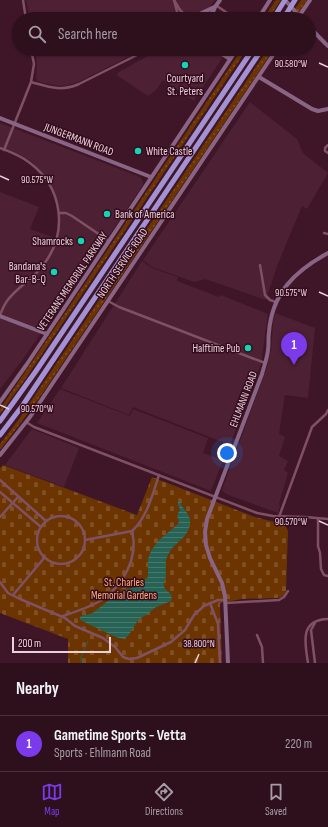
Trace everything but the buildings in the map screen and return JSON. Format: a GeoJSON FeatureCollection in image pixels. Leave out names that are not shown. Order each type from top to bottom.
{"type":"FeatureCollection","features":[{"type":"Feature","properties":{"kind":"highway"},"geometry":{"type":"LineString","coordinates":[[277,12],[285,0]]}},
{"type":"Feature","properties":{"kind":"highway"},"geometry":{"type":"LineString","coordinates":[[287,12],[295,0]]}},
{"type":"Feature","properties":{"kind":"highway"},"geometry":{"type":"LineString","coordinates":[[0,421],[32,377],[248,56]]}},
{"type":"Feature","properties":{"kind":"highway"},"geometry":{"type":"LineString","coordinates":[[0,435],[43,375],[257,56]]}},
{"type":"Feature","properties":{"kind":"street"},"geometry":{"type":"LineString","coordinates":[[23,0],[25,12]]}},
{"type":"Feature","properties":{"kind":"street"},"geometry":{"type":"LineString","coordinates":[[174,0],[182,12]]}},
{"type":"Feature","properties":{"kind":"street"},"geometry":{"type":"LineString","coordinates":[[174,0],[178,12]]}},
{"type":"Feature","properties":{"kind":"street"},"geometry":{"type":"LineString","coordinates":[[213,12],[220,0]]}},
{"type":"Feature","properties":{"kind":"street"},"geometry":{"type":"LineString","coordinates":[[262,12],[270,0]]}},
{"type":"Feature","properties":{"kind":"street"},"geometry":{"type":"LineString","coordinates":[[285,0],[296,12]]}},
{"type":"Feature","properties":{"kind":"street"},"geometry":{"type":"LineString","coordinates":[[302,12],[310,0]]}},
{"type":"Feature","properties":{"kind":"street"},"geometry":{"type":"LineString","coordinates":[[204,12],[216,6]]}},
{"type":"Feature","properties":{"kind":"street"},"geometry":{"type":"LineString","coordinates":[[216,6],[225,12]]}},
{"type":"Feature","properties":{"kind":"street"},"geometry":{"type":"LineString","coordinates":[[316,33],[328,46]]}},
{"type":"Feature","properties":{"kind":"street"},"geometry":{"type":"LineString","coordinates":[[4,150],[31,82],[34,64],[33,56]]}},
{"type":"Feature","properties":{"kind":"street"},"geometry":{"type":"LineString","coordinates":[[31,82],[58,89],[71,87],[135,56]]}},
{"type":"Feature","properties":{"kind":"street"},"geometry":{"type":"LineString","coordinates":[[224,56],[230,60]]}},
{"type":"Feature","properties":{"kind":"street","name":"VETERANS MEMORIAL PARKWAY"},"geometry":{"type":"LineString","coordinates":[[0,402],[233,56]]}},
{"type":"Feature","properties":{"kind":"street","name":"NORTH SERVICE ROAD"},"geometry":{"type":"LineString","coordinates":[[0,455],[22,428],[272,56]]}},
{"type":"Feature","properties":{"kind":"street"},"geometry":{"type":"LineString","coordinates":[[258,77],[312,109],[318,111],[328,109]]}},
{"type":"Feature","properties":{"kind":"street","name":"JUNGERMANN ROAD"},"geometry":{"type":"LineString","coordinates":[[0,118],[151,177]]}},
{"type":"Feature","properties":{"kind":"street"},"geometry":{"type":"LineString","coordinates":[[328,145],[325,148],[325,151],[328,153]]}},
{"type":"Feature","properties":{"kind":"street"},"geometry":{"type":"LineString","coordinates":[[0,148],[16,154],[34,166],[44,176],[56,198],[59,213],[58,234],[50,256],[38,272],[7,301],[0,315],[47,334]]}},
{"type":"Feature","properties":{"kind":"street"},"geometry":{"type":"LineString","coordinates":[[59,213],[66,213],[72,216],[109,241]]}},
{"type":"Feature","properties":{"kind":"street"},"geometry":{"type":"LineString","coordinates":[[324,233],[328,234]]}},
{"type":"Feature","properties":{"kind":"street","name":"EHLMANN ROAD"},"geometry":{"type":"LineString","coordinates":[[228,663],[225,601],[222,583],[210,558],[206,545],[205,538],[207,519],[262,374],[268,350],[270,320],[276,302],[287,283],[297,273],[328,253]]}},
{"type":"Feature","properties":{"kind":"street"},"geometry":{"type":"LineString","coordinates":[[260,265],[265,295],[270,300],[276,302]]}},
{"type":"Feature","properties":{"kind":"street"},"geometry":{"type":"LineString","coordinates":[[108,301],[119,307],[265,363]]}},
{"type":"Feature","properties":{"kind":"street"},"geometry":{"type":"LineString","coordinates":[[0,393],[4,396]]}},
{"type":"Feature","properties":{"kind":"street"},"geometry":{"type":"LineString","coordinates":[[279,517],[312,427],[328,411]]}},
{"type":"Feature","properties":{"kind":"street"},"geometry":{"type":"LineString","coordinates":[[26,422],[34,427],[257,513],[279,517],[328,519]]}},
{"type":"Feature","properties":{"kind":"street"},"geometry":{"type":"LineString","coordinates":[[85,540],[132,531],[137,527],[145,514],[159,475]]}},
{"type":"Feature","properties":{"kind":"street"},"geometry":{"type":"LineString","coordinates":[[0,480],[18,498],[46,521]]}},
{"type":"Feature","properties":{"kind":"street"},"geometry":{"type":"LineString","coordinates":[[0,492],[41,528]]}},
{"type":"Feature","properties":{"kind":"street"},"geometry":{"type":"LineString","coordinates":[[0,517],[18,498]]}},
{"type":"Feature","properties":{"kind":"street"},"geometry":{"type":"LineString","coordinates":[[58,516],[65,516],[77,522],[84,533],[85,540],[81,553],[77,558],[64,563],[57,563],[45,557],[38,546],[37,540],[38,534],[46,521],[58,516]]}},
{"type":"Feature","properties":{"kind":"street"},"geometry":{"type":"LineString","coordinates":[[318,518],[318,546],[321,569],[324,574],[328,576]]}},
{"type":"Feature","properties":{"kind":"street"},"geometry":{"type":"LineString","coordinates":[[62,616],[99,602],[110,594],[126,574],[133,555],[134,538],[132,531]]}},
{"type":"Feature","properties":{"kind":"street"},"geometry":{"type":"LineString","coordinates":[[13,595],[45,557]]}},
{"type":"Feature","properties":{"kind":"street"},"geometry":{"type":"LineString","coordinates":[[0,582],[8,592],[20,599],[62,616],[75,626],[103,638],[115,647],[123,657],[129,659],[133,659],[171,642],[185,630],[194,616],[204,606],[210,603],[218,600],[279,600],[284,597],[288,591]]}},
{"type":"Feature","properties":{"kind":"street"},"geometry":{"type":"LineString","coordinates":[[210,603],[218,624],[220,663]]}},
{"type":"Feature","properties":{"kind":"street"},"geometry":{"type":"LineString","coordinates":[[308,663],[304,641],[307,632],[310,626],[316,621],[328,619]]}},
{"type":"Feature","properties":{"kind":"street"},"geometry":{"type":"LineString","coordinates":[[315,663],[311,630],[316,621]]}},
{"type":"Feature","properties":{"kind":"street"},"geometry":{"type":"LineString","coordinates":[[257,635],[262,646],[263,663]]}},
{"type":"Feature","properties":{"kind":"shaded area"},"geometry":{"type":"Polygon","coordinates":[[[26,0],[215,0],[210,6],[199,12],[29,12],[26,0]]]}},
{"type":"Feature","properties":{"kind":"shaded area"},"geometry":{"type":"Polygon","coordinates":[[[36,56],[130,56],[78,82],[60,86],[38,81],[36,79],[36,56]]]}},
{"type":"Feature","properties":{"kind":"shaded area"},"geometry":{"type":"Polygon","coordinates":[[[148,56],[223,56],[194,101],[163,80],[156,90],[148,96],[118,76],[117,74],[148,56]]]}},
{"type":"Feature","properties":{"kind":"shaded area"},"geometry":{"type":"Polygon","coordinates":[[[250,102],[297,139],[303,153],[328,173],[307,209],[302,206],[277,266],[266,300],[205,279],[194,282],[152,267],[143,260],[250,102]]]}},
{"type":"Feature","properties":{"kind":"shaded area"},"geometry":{"type":"Polygon","coordinates":[[[0,123],[140,177],[143,185],[23,359],[0,389],[0,192],[39,207],[30,229],[58,239],[60,221],[59,209],[54,190],[41,171],[31,161],[0,146],[0,123]]]}},
{"type":"Feature","properties":{"kind":"shaded area"},"geometry":{"type":"Polygon","coordinates":[[[142,261],[152,268],[178,277],[177,281],[219,297],[221,295],[268,314],[261,364],[230,445],[133,407],[129,415],[61,388],[142,261]]]}},
{"type":"Feature","properties":{"kind":"shaded area"},"geometry":{"type":"Polygon","coordinates":[[[275,313],[315,328],[308,398],[285,395],[279,434],[285,437],[279,456],[288,461],[284,470],[288,473],[279,504],[280,506],[278,513],[226,494],[222,490],[267,367],[271,350],[275,313]]]}},
{"type":"Feature","properties":{"kind":"shaded area"},"geometry":{"type":"Polygon","coordinates":[[[60,389],[130,416],[133,409],[208,438],[203,453],[223,460],[211,491],[37,423],[60,389]]]}},
{"type":"Feature","properties":{"kind":"shaded area"},"geometry":{"type":"Polygon","coordinates":[[[32,429],[79,448],[64,487],[5,465],[32,429]]]}},
{"type":"Feature","properties":{"kind":"shaded area"},"geometry":{"type":"Polygon","coordinates":[[[178,501],[180,501],[190,520],[188,531],[167,556],[164,586],[171,595],[171,601],[156,607],[139,619],[128,636],[123,639],[80,620],[81,616],[94,612],[121,592],[133,587],[139,587],[148,577],[148,559],[151,551],[158,541],[178,524],[179,521],[177,516],[180,509],[178,501]]]}},
{"type":"Feature","properties":{"kind":"green space"},"geometry":{"type":"Polygon","coordinates":[[[276,0],[281,0],[273,12],[268,12],[276,0]]]}},
{"type":"Feature","properties":{"kind":"green space"},"geometry":{"type":"Polygon","coordinates":[[[301,0],[307,0],[299,12],[293,12],[301,0]]]}},
{"type":"Feature","properties":{"kind":"green space"},"geometry":{"type":"Polygon","coordinates":[[[237,56],[242,56],[24,381],[0,414],[0,409],[237,56]]]}},
{"type":"Feature","properties":{"kind":"green space"},"geometry":{"type":"Polygon","coordinates":[[[263,56],[269,56],[42,394],[0,450],[0,444],[19,419],[263,56]]]}},
{"type":"Feature","properties":{"kind":"green space","name":"St. Charles Memorial Gardens"},"geometry":{"type":"Polygon","coordinates":[[[3,465],[137,515],[152,477],[255,517],[282,524],[288,531],[285,593],[278,598],[242,599],[220,603],[222,663],[68,663],[68,639],[0,613],[0,468],[3,465]]]}},
{"type":"Feature","properties":{"kind":"waterway"},"geometry":{"type":"LineString","coordinates":[[81,663],[81,657],[88,641]]}},
{"type":"Feature","properties":{"kind":"place","name":"Courtyard St. Peters"},"geometry":{"type":"Point","coordinates":[185,65]}},
{"type":"Feature","properties":{"kind":"place","name":"White Castle"},"geometry":{"type":"Point","coordinates":[138,151]}},
{"type":"Feature","properties":{"kind":"place","name":"Bank of America"},"geometry":{"type":"Point","coordinates":[107,214]}},
{"type":"Feature","properties":{"kind":"place","name":"Shamrocks"},"geometry":{"type":"Point","coordinates":[81,241]}},
{"type":"Feature","properties":{"kind":"place","name":"Bandana's Bar-B-Q"},"geometry":{"type":"Point","coordinates":[54,272]}},
{"type":"Feature","properties":{"kind":"place","name":"Halftime Pub"},"geometry":{"type":"Point","coordinates":[248,348]}},
{"type":"Feature","properties":{"kind":"place","name":"Gametime Sports - Vetta"},"geometry":{"type":"Point","coordinates":[294,365]}}]}
